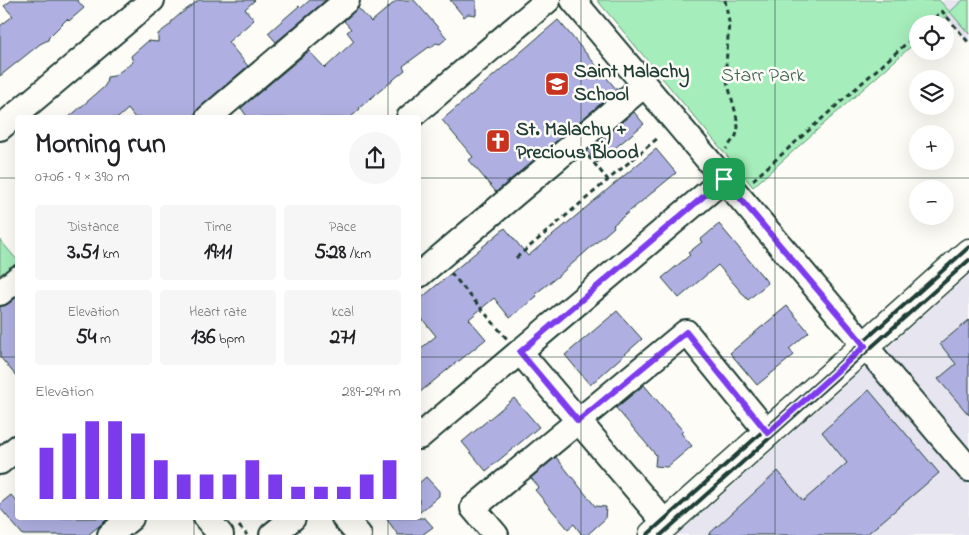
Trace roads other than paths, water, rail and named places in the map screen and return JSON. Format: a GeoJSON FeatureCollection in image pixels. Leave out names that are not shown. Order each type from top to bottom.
{"type":"FeatureCollection","features":[{"type":"Feature","properties":{"kind":"main road"},"geometry":{"type":"LineString","coordinates":[[660,529],[969,253]]}},
{"type":"Feature","properties":{"kind":"street"},"geometry":{"type":"LineString","coordinates":[[17,115],[152,0]]}},
{"type":"Feature","properties":{"kind":"street"},"geometry":{"type":"LineString","coordinates":[[212,115],[347,0]]}},
{"type":"Feature","properties":{"kind":"street"},"geometry":{"type":"LineString","coordinates":[[413,115],[548,0]]}},
{"type":"Feature","properties":{"kind":"street"},"geometry":{"type":"LineString","coordinates":[[573,0],[969,469]]}},
{"type":"Feature","properties":{"kind":"street"},"geometry":{"type":"LineString","coordinates":[[421,273],[644,85]]}},
{"type":"Feature","properties":{"kind":"street"},"geometry":{"type":"LineString","coordinates":[[421,435],[724,179]]}},
{"type":"Feature","properties":{"kind":"street"},"geometry":{"type":"LineString","coordinates":[[0,293],[15,280]]}},
{"type":"Feature","properties":{"kind":"street"},"geometry":{"type":"LineString","coordinates":[[496,535],[473,508],[686,332],[768,433]]}},
{"type":"Feature","properties":{"kind":"street"},"geometry":{"type":"LineString","coordinates":[[520,352],[578,421],[660,529]]}},
{"type":"Feature","properties":{"kind":"street"},"geometry":{"type":"LineString","coordinates":[[0,462],[15,450]]}},
{"type":"Feature","properties":{"kind":"street"},"geometry":{"type":"LineString","coordinates":[[110,535],[129,520]]}},
{"type":"Feature","properties":{"kind":"street"},"geometry":{"type":"LineString","coordinates":[[208,520],[221,535]]}},
{"type":"Feature","properties":{"kind":"street"},"geometry":{"type":"LineString","coordinates":[[272,535],[291,520]]}},
{"type":"Feature","properties":{"kind":"street"},"geometry":{"type":"LineString","coordinates":[[346,520],[359,535]]}},
{"type":"Feature","properties":{"kind":"railway"},"geometry":{"type":"LineString","coordinates":[[647,535],[969,247]]}},
{"type":"Feature","properties":{"kind":"railway"},"geometry":{"type":"LineString","coordinates":[[661,535],[969,260]]}},
{"type":"Feature","properties":{"kind":"place","name":"Saint Malachy School"},"geometry":{"type":"Point","coordinates":[557,84]}},
{"type":"Feature","properties":{"kind":"place","name":"St. Malachy + Precious Blood"},"geometry":{"type":"Point","coordinates":[498,141]}},
{"type":"Feature","properties":{"kind":"park label","name":"Starr Park"},"geometry":{"type":"Point","coordinates":[763,76]}}]}
